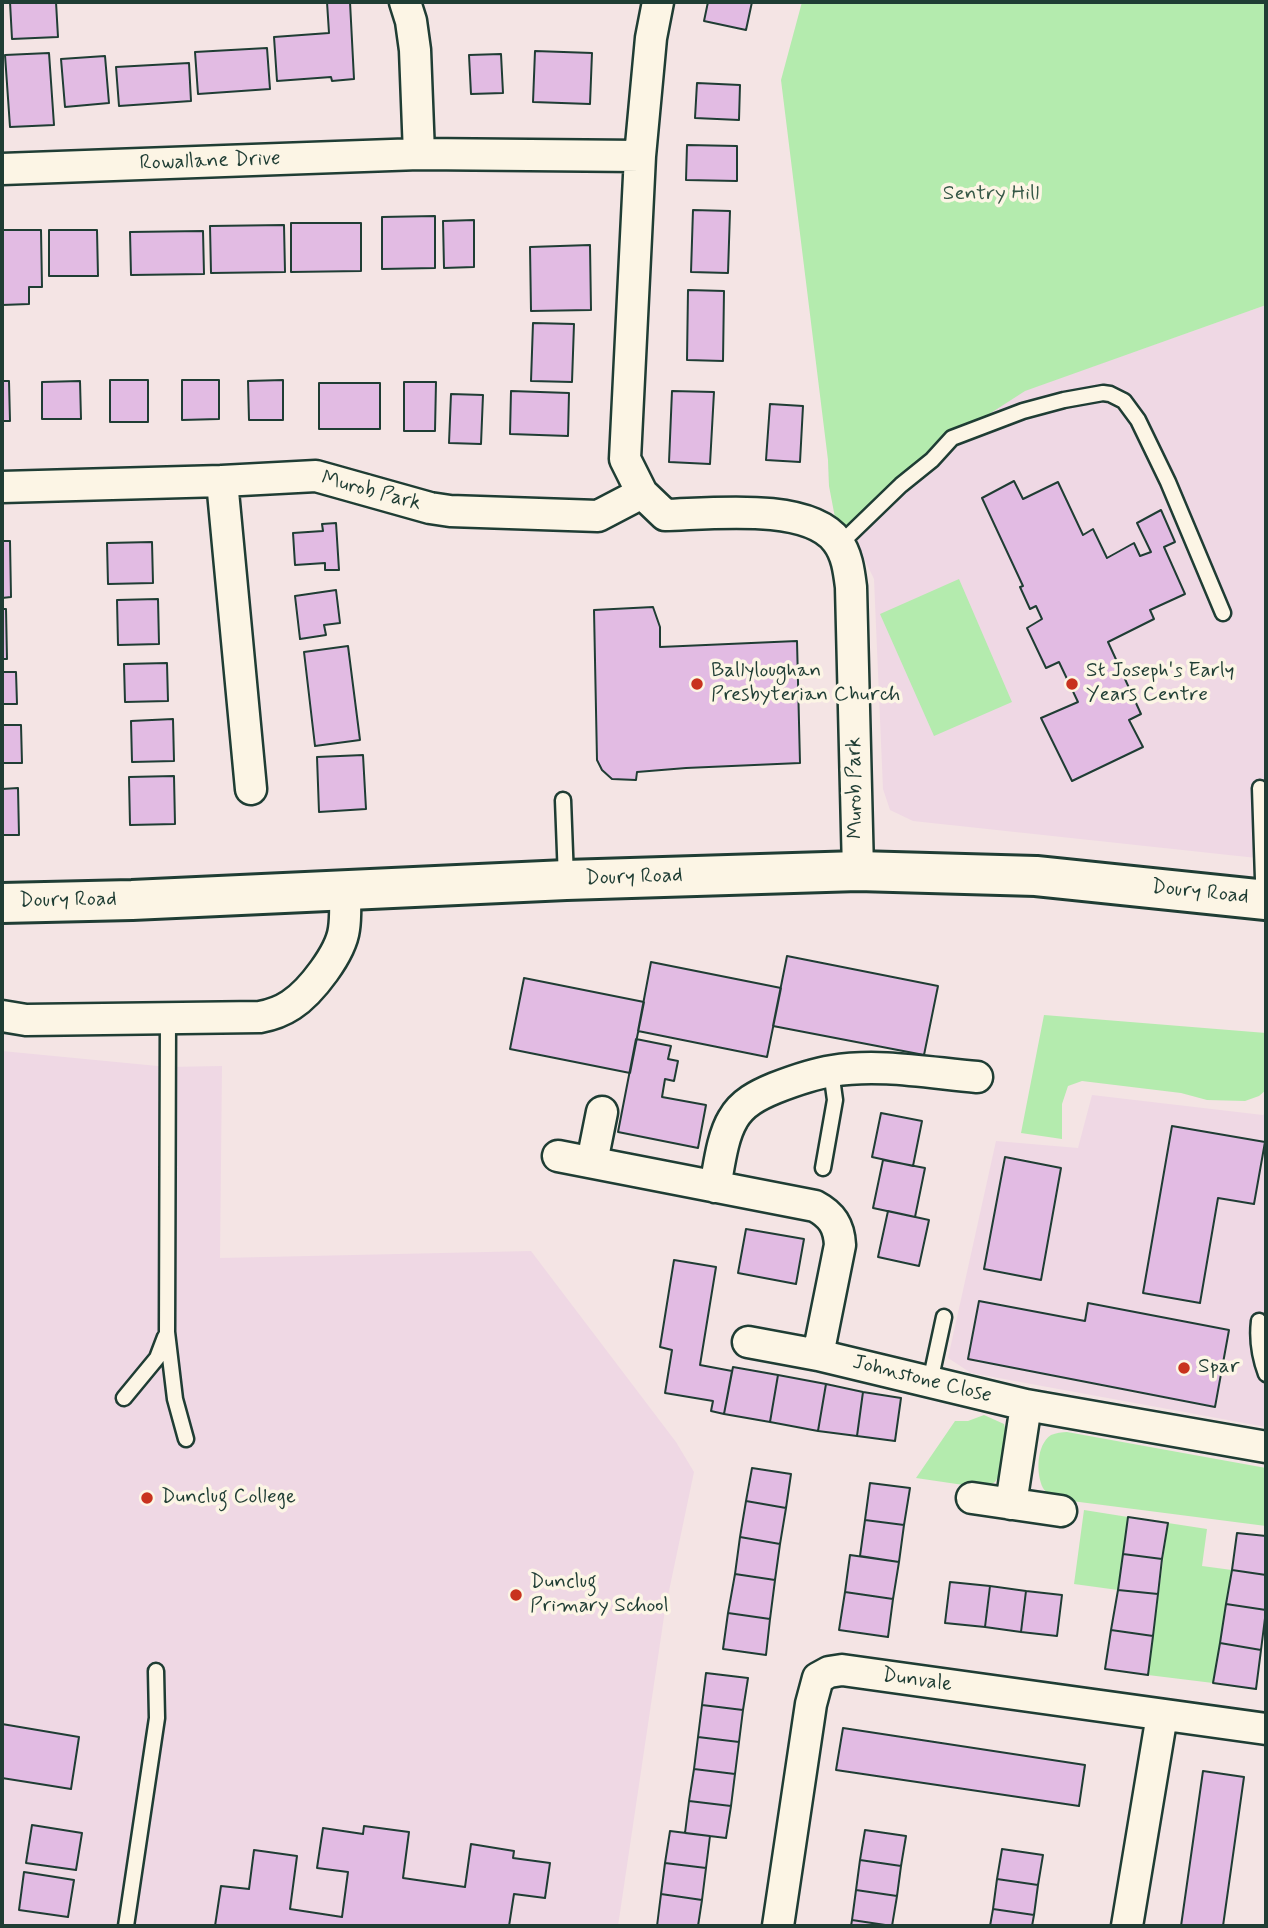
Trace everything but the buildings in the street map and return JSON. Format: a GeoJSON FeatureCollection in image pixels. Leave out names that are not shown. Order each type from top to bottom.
{"type":"FeatureCollection","features":[{"type":"Feature","properties":{"kind":"street"},"geometry":{"type":"LineString","coordinates":[[405,2],[415,50],[419,154],[640,156]]}},
{"type":"Feature","properties":{"kind":"street"},"geometry":{"type":"LineString","coordinates":[[658,2],[651,38],[640,156],[625,459],[642,494],[665,515],[776,513],[815,524],[840,544]]}},
{"type":"Feature","properties":{"kind":"street","name":"Rowallane Drive"},"geometry":{"type":"LineString","coordinates":[[2,169],[419,154]]}},
{"type":"Feature","properties":{"kind":"street","name":"Murob Park"},"geometry":{"type":"LineString","coordinates":[[2,488],[316,476],[430,508],[450,511],[584,516],[597,516],[642,494]]}},
{"type":"Feature","properties":{"kind":"street"},"geometry":{"type":"LineString","coordinates":[[222,481],[251,789]]}},
{"type":"Feature","properties":{"kind":"street","name":"Murob Park"},"geometry":{"type":"LineString","coordinates":[[840,544],[849,566],[851,587],[858,872]]}},
{"type":"Feature","properties":{"kind":"street","name":"Doury Road"},"geometry":{"type":"LineString","coordinates":[[2,903],[132,900],[566,880],[858,872],[1036,876],[1264,900]]}},
{"type":"Feature","properties":{"kind":"street"},"geometry":{"type":"LineString","coordinates":[[2,1016],[26,1020],[260,1017],[283,1010],[297,1001],[340,945],[344,929],[345,890]]}},
{"type":"Feature","properties":{"kind":"street"},"geometry":{"type":"LineString","coordinates":[[715,1187],[729,1127],[742,1107],[753,1098],[781,1086],[831,1071],[880,1069],[977,1077]]}},
{"type":"Feature","properties":{"kind":"street"},"geometry":{"type":"LineString","coordinates":[[592,1162],[602,1112]]}},
{"type":"Feature","properties":{"kind":"street"},"geometry":{"type":"LineString","coordinates":[[558,1156],[815,1206],[827,1213],[839,1233],[840,1245],[818,1355]]}},
{"type":"Feature","properties":{"kind":"street","name":"Johnstone Close"},"geometry":{"type":"LineString","coordinates":[[748,1342],[818,1355],[1026,1405],[1266,1447]]}},
{"type":"Feature","properties":{"kind":"street"},"geometry":{"type":"LineString","coordinates":[[1011,1504],[1026,1405]]}},
{"type":"Feature","properties":{"kind":"street"},"geometry":{"type":"LineString","coordinates":[[972,1498],[1061,1511]]}},
{"type":"Feature","properties":{"kind":"street","name":"Dunvale"},"geometry":{"type":"LineString","coordinates":[[778,1926],[811,1704],[818,1678],[829,1672],[842,1670],[1266,1729]]}},
{"type":"Feature","properties":{"kind":"street"},"geometry":{"type":"LineString","coordinates":[[1127,1926],[1162,1715]]}},
{"type":"Feature","properties":{"kind":"lane"},"geometry":{"type":"LineString","coordinates":[[840,544],[901,485],[932,460],[952,438],[1023,411],[1064,400],[1110,394],[1124,401],[1138,421],[1168,482],[1223,613]]}},
{"type":"Feature","properties":{"kind":"lane"},"geometry":{"type":"LineString","coordinates":[[1260,788],[1264,900]]}},
{"type":"Feature","properties":{"kind":"lane"},"geometry":{"type":"LineString","coordinates":[[563,800],[566,880]]}},
{"type":"Feature","properties":{"kind":"lane"},"geometry":{"type":"LineString","coordinates":[[168,1018],[167,1332],[175,1399],[186,1439]]}},
{"type":"Feature","properties":{"kind":"lane"},"geometry":{"type":"LineString","coordinates":[[823,1168],[835,1100],[831,1071]]}},
{"type":"Feature","properties":{"kind":"lane"},"geometry":{"type":"LineString","coordinates":[[930,1382],[944,1317]]}},
{"type":"Feature","properties":{"kind":"lane"},"geometry":{"type":"LineString","coordinates":[[1259,1321],[1262,1362],[1266,1374]]}},
{"type":"Feature","properties":{"kind":"lane"},"geometry":{"type":"LineString","coordinates":[[124,1398],[158,1359],[167,1332]]}},
{"type":"Feature","properties":{"kind":"lane"},"geometry":{"type":"LineString","coordinates":[[126,1926],[157,1718],[156,1671]]}},
{"type":"Feature","properties":{"kind":"shaded area","name":"St Joseph's Early Years Centre"},"geometry":{"type":"Polygon","coordinates":[[[1266,305],[1266,859],[913,821],[890,810],[883,789],[874,579],[829,486],[828,460],[1266,305]]]}},
{"type":"Feature","properties":{"kind":"shaded area"},"geometry":{"type":"Polygon","coordinates":[[[2,1051],[168,1067],[222,1066],[220,1258],[531,1251],[676,1442],[694,1472],[665,1610],[618,1926],[2,1926],[2,1051]]]}},
{"type":"Feature","properties":{"kind":"shaded area"},"geometry":{"type":"Polygon","coordinates":[[[1092,1095],[1263,1115],[1266,1112],[1266,1427],[971,1373],[948,1358],[996,1141],[1078,1148],[1092,1095]]]}},
{"type":"Feature","properties":{"kind":"green space","name":"Sentry Hill"},"geometry":{"type":"Polygon","coordinates":[[[802,2],[1266,2],[1266,305],[1025,391],[952,438],[840,544],[829,486],[781,80],[802,2]]]}},
{"type":"Feature","properties":{"kind":"green space"},"geometry":{"type":"Polygon","coordinates":[[[959,579],[1012,702],[934,736],[880,614],[959,579]]]}},
{"type":"Feature","properties":{"kind":"green space"},"geometry":{"type":"Polygon","coordinates":[[[1044,1015],[1266,1033],[1266,1090],[1245,1101],[1207,1100],[1181,1093],[1082,1081],[1068,1086],[1062,1104],[1062,1139],[1021,1133],[1044,1015]]]}},
{"type":"Feature","properties":{"kind":"green space"},"geometry":{"type":"Polygon","coordinates":[[[984,1415],[1004,1424],[1008,1439],[1003,1470],[995,1482],[984,1488],[916,1478],[955,1421],[968,1421],[984,1415]]]}},
{"type":"Feature","properties":{"kind":"green space"},"geometry":{"type":"Polygon","coordinates":[[[1067,1432],[1266,1468],[1266,1526],[1056,1499],[1043,1488],[1039,1475],[1040,1452],[1051,1435],[1067,1432]]]}},
{"type":"Feature","properties":{"kind":"green space"},"geometry":{"type":"Polygon","coordinates":[[[1084,1510],[1128,1517],[1118,1590],[1074,1584],[1084,1510]]]}},
{"type":"Feature","properties":{"kind":"green space"},"geometry":{"type":"Polygon","coordinates":[[[1168,1523],[1207,1529],[1202,1566],[1232,1570],[1213,1683],[1148,1675],[1168,1523]]]}},
{"type":"Feature","properties":{"kind":"place","name":"Ballyloughan Presbyterian Church"},"geometry":{"type":"Point","coordinates":[697,684]}},
{"type":"Feature","properties":{"kind":"place","name":"St Joseph's Early Years Centre"},"geometry":{"type":"Point","coordinates":[1072,684]}},
{"type":"Feature","properties":{"kind":"place","name":"Spar"},"geometry":{"type":"Point","coordinates":[1184,1368]}},
{"type":"Feature","properties":{"kind":"place","name":"Dunclug College"},"geometry":{"type":"Point","coordinates":[147,1498]}},
{"type":"Feature","properties":{"kind":"place","name":"Dunclug Primary School"},"geometry":{"type":"Point","coordinates":[516,1595]}}]}
